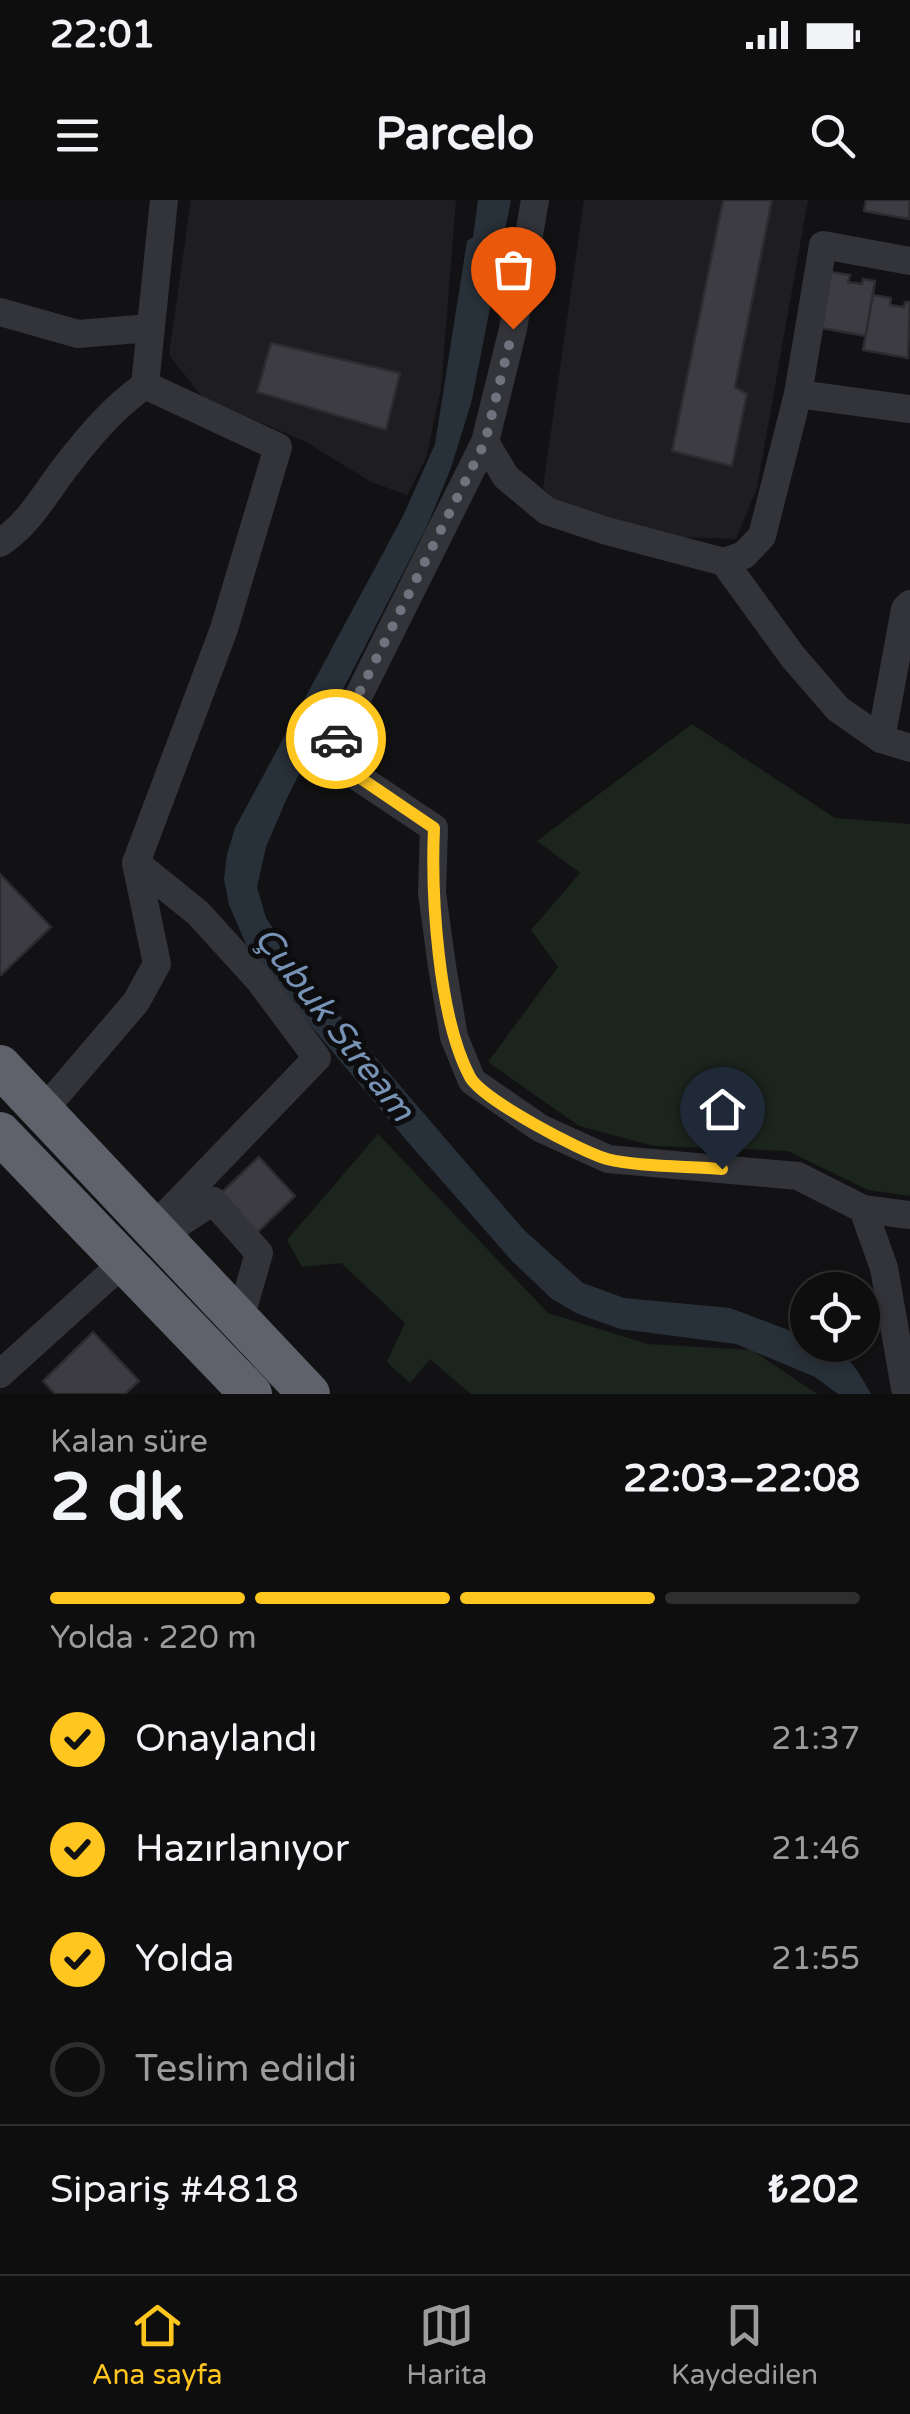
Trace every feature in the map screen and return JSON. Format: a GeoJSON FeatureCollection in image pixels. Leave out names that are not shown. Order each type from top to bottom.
{"type":"FeatureCollection","features":[{"type":"Feature","properties":{"kind":"highway"},"geometry":{"type":"LineString","coordinates":[[0,1066],[308,1394]]}},
{"type":"Feature","properties":{"kind":"highway"},"geometry":{"type":"LineString","coordinates":[[0,1133],[251,1394]]}},
{"type":"Feature","properties":{"kind":"street"},"geometry":{"type":"LineString","coordinates":[[0,542],[36,511],[111,410],[144,385],[164,200]]}},
{"type":"Feature","properties":{"kind":"street"},"geometry":{"type":"LineString","coordinates":[[536,200],[513,329],[485,442],[328,756],[434,828],[432,893],[439,948],[454,1037],[472,1081],[540,1128],[608,1159],[798,1176],[863,1209],[910,1215]]}},
{"type":"Feature","properties":{"kind":"street"},"geometry":{"type":"LineString","coordinates":[[485,442],[506,477],[547,511],[724,562],[744,556],[762,536],[798,394],[822,245],[910,260]]}},
{"type":"Feature","properties":{"kind":"street"},"geometry":{"type":"LineString","coordinates":[[0,312],[78,334],[150,328]]}},
{"type":"Feature","properties":{"kind":"street"},"geometry":{"type":"LineString","coordinates":[[42,1111],[136,1002],[156,964],[136,864],[224,630],[278,447],[144,385]]}},
{"type":"Feature","properties":{"kind":"street"},"geometry":{"type":"LineString","coordinates":[[798,394],[910,409]]}},
{"type":"Feature","properties":{"kind":"street"},"geometry":{"type":"LineString","coordinates":[[724,562],[793,657],[838,709],[881,739],[910,748]]}},
{"type":"Feature","properties":{"kind":"street"},"geometry":{"type":"LineString","coordinates":[[881,739],[905,609],[910,604]]}},
{"type":"Feature","properties":{"kind":"street"},"geometry":{"type":"LineString","coordinates":[[136,864],[198,913],[259,980],[317,1058],[157,1231]]}},
{"type":"Feature","properties":{"kind":"street"},"geometry":{"type":"LineString","coordinates":[[157,1231],[213,1200],[259,1253],[239,1322]]}},
{"type":"Feature","properties":{"kind":"street"},"geometry":{"type":"LineString","coordinates":[[863,1209],[884,1268],[906,1394]]}},
{"type":"Feature","properties":{"kind":"street"},"geometry":{"type":"LineString","coordinates":[[0,1374],[124,1262]]}},
{"type":"Feature","properties":{"kind":"shaded area"},"geometry":{"type":"Polygon","coordinates":[[[191,200],[456,200],[441,389],[426,458],[407,495],[371,482],[306,442],[203,398],[169,355],[191,200]]]}},
{"type":"Feature","properties":{"kind":"shaded area"},"geometry":{"type":"Polygon","coordinates":[[[584,200],[808,200],[757,488],[736,539],[675,537],[555,500],[543,488],[584,200]]]}},
{"type":"Feature","properties":{"kind":"shaded area"},"geometry":{"type":"Polygon","coordinates":[[[692,724],[835,818],[910,824],[910,1196],[868,1190],[788,1151],[654,1146],[579,1126],[488,1062],[558,967],[531,930],[580,873],[537,841],[692,724]]]}},
{"type":"Feature","properties":{"kind":"shaded area"},"geometry":{"type":"Polygon","coordinates":[[[378,1134],[548,1313],[648,1344],[752,1350],[817,1394],[471,1394],[430,1359],[410,1383],[387,1362],[405,1323],[341,1263],[302,1267],[287,1240],[378,1134]]]}},
{"type":"Feature","properties":{"kind":"water","name":"Çubuk Stream"},"geometry":{"type":"Polygon","coordinates":[[[478,200],[511,200],[472,400],[451,468],[427,526],[287,798],[266,847],[257,887],[266,918],[304,974],[524,1230],[583,1283],[624,1298],[730,1308],[790,1331],[790,1362],[849,1362],[871,1394],[838,1394],[815,1377],[736,1344],[620,1329],[578,1314],[552,1299],[511,1260],[407,1141],[250,953],[229,905],[224,879],[235,828],[403,516],[435,444],[467,241],[473,237],[478,200]]]}},
{"type":"Feature","properties":{"kind":"building"},"geometry":{"type":"Polygon","coordinates":[[[723,200],[772,200],[735,387],[747,394],[732,466],[672,451],[723,200]]]}},
{"type":"Feature","properties":{"kind":"building"},"geometry":{"type":"Polygon","coordinates":[[[866,200],[910,200],[909,219],[864,211],[866,200]]]}},
{"type":"Feature","properties":{"kind":"building"},"geometry":{"type":"Polygon","coordinates":[[[831,272],[850,275],[848,282],[875,281],[866,336],[821,328],[831,272]]]}},
{"type":"Feature","properties":{"kind":"building"},"geometry":{"type":"Polygon","coordinates":[[[873,295],[891,298],[890,305],[904,307],[905,302],[910,302],[908,358],[863,350],[873,295]]]}},
{"type":"Feature","properties":{"kind":"building"},"geometry":{"type":"Polygon","coordinates":[[[271,343],[400,373],[386,430],[257,392],[271,343]]]}},
{"type":"Feature","properties":{"kind":"building"},"geometry":{"type":"Polygon","coordinates":[[[0,874],[51,927],[1,975],[0,974],[0,874]]]}},
{"type":"Feature","properties":{"kind":"building"},"geometry":{"type":"Polygon","coordinates":[[[259,1157],[295,1196],[240,1249],[203,1210],[259,1157]]]}},
{"type":"Feature","properties":{"kind":"building"},"geometry":{"type":"Polygon","coordinates":[[[93,1332],[139,1381],[125,1394],[55,1394],[43,1381],[93,1332]]]}},
{"type":"Feature","properties":{"kind":"way so far"},"geometry":{"type":"LineString","coordinates":[[336,739],[485,442],[513,329]]}},
{"type":"Feature","properties":{"kind":"route"},"geometry":{"type":"LineString","coordinates":[[336,739],[328,756],[434,828],[432,893],[442,966],[454,1037],[472,1081],[540,1128],[608,1159],[722,1169]]}}]}
